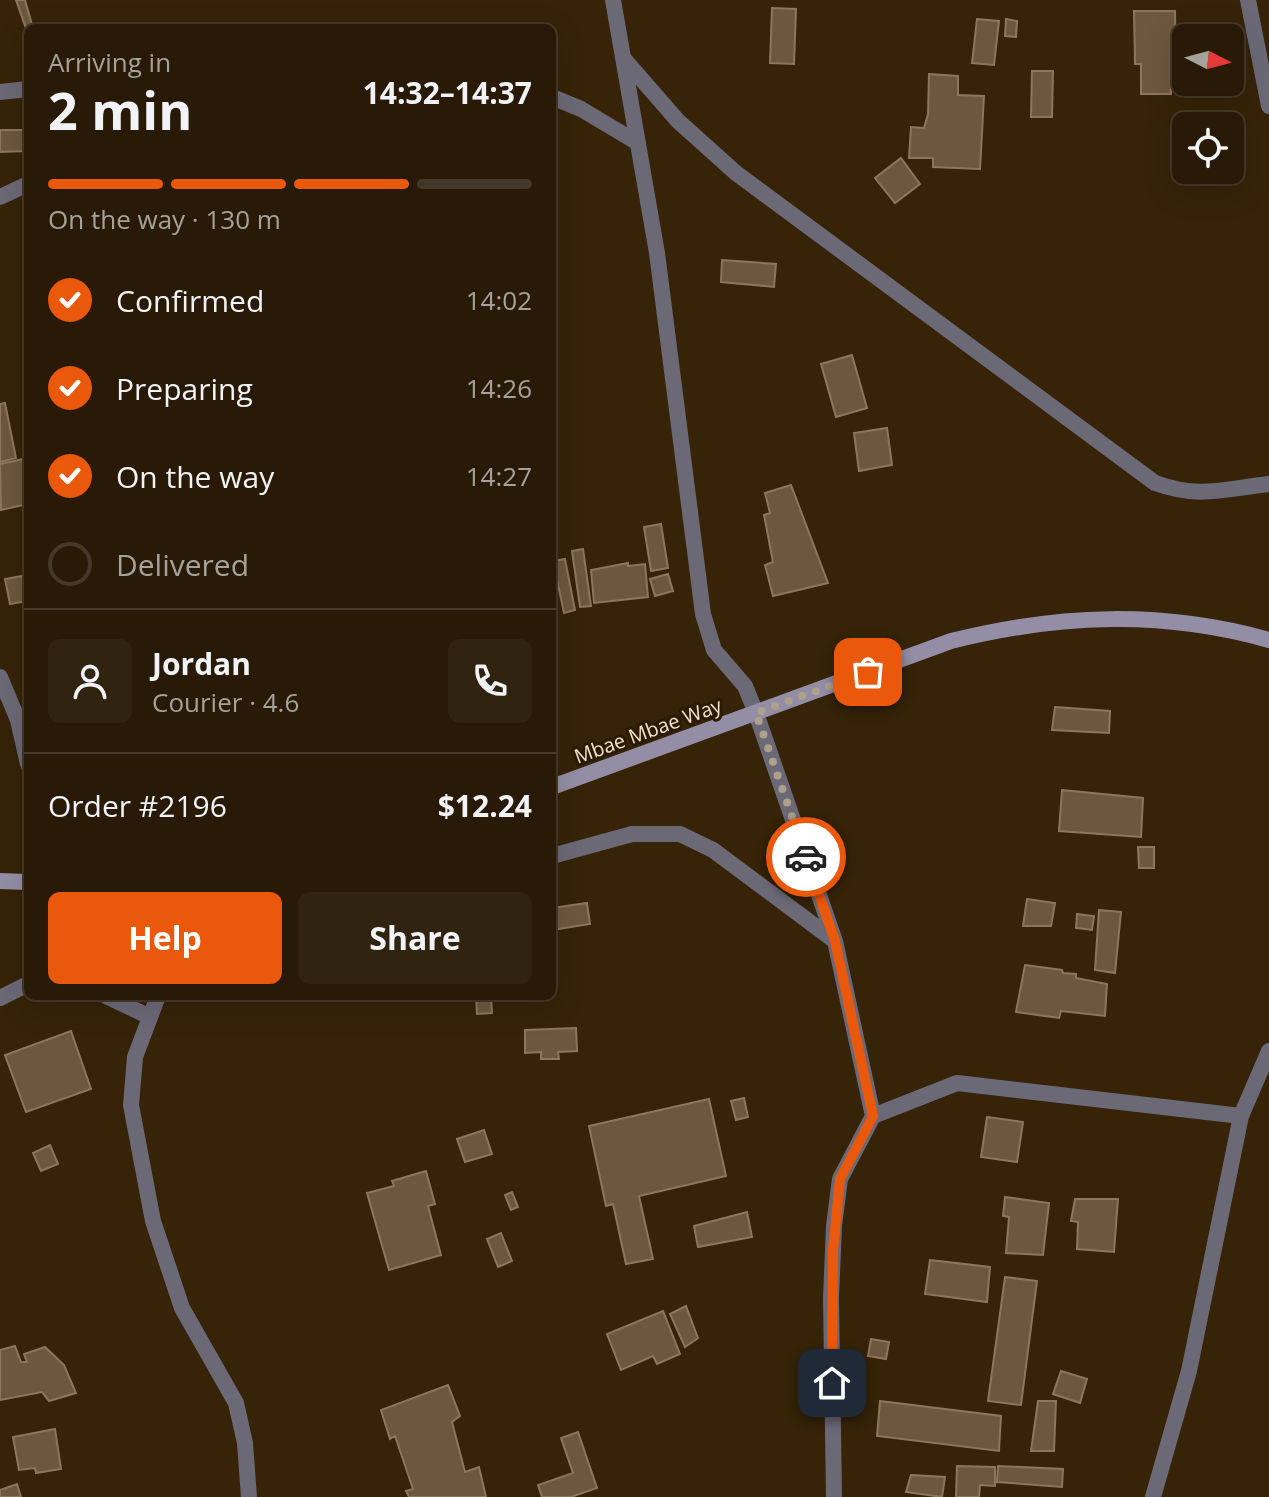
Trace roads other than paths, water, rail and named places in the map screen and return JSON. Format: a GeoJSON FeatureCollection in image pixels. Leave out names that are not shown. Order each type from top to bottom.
{"type":"FeatureCollection","features":[{"type":"Feature","properties":{"kind":"street"},"geometry":{"type":"LineString","coordinates":[[613,0],[657,253],[703,614],[714,650],[745,686],[756,713],[835,941],[873,1116],[840,1179],[834,1226],[831,1298],[834,1497]]}},
{"type":"Feature","properties":{"kind":"street"},"geometry":{"type":"LineString","coordinates":[[1248,0],[1269,106]]}},
{"type":"Feature","properties":{"kind":"street"},"geometry":{"type":"LineString","coordinates":[[623,58],[678,121],[736,173],[1155,483],[1180,492],[1201,494],[1269,484]]}},
{"type":"Feature","properties":{"kind":"street"},"geometry":{"type":"LineString","coordinates":[[0,92],[24,89]]}},
{"type":"Feature","properties":{"kind":"street"},"geometry":{"type":"LineString","coordinates":[[556,99],[581,109],[638,143]]}},
{"type":"Feature","properties":{"kind":"street"},"geometry":{"type":"LineString","coordinates":[[0,197],[24,186]]}},
{"type":"Feature","properties":{"kind":"street","name":"Mbae Mbae Way"},"geometry":{"type":"LineString","coordinates":[[556,786],[951,641],[1054,621],[1118,616],[1182,621],[1269,640]]}},
{"type":"Feature","properties":{"kind":"street"},"geometry":{"type":"LineString","coordinates":[[0,677],[18,720],[24,746]]}},
{"type":"Feature","properties":{"kind":"street"},"geometry":{"type":"LineString","coordinates":[[556,855],[632,834],[680,834],[713,850],[835,941]]}},
{"type":"Feature","properties":{"kind":"street"},"geometry":{"type":"LineString","coordinates":[[0,881],[24,882]]}},
{"type":"Feature","properties":{"kind":"street"},"geometry":{"type":"LineString","coordinates":[[0,998],[24,986]]}},
{"type":"Feature","properties":{"kind":"street"},"geometry":{"type":"LineString","coordinates":[[114,1000],[148,1016]]}},
{"type":"Feature","properties":{"kind":"street"},"geometry":{"type":"LineString","coordinates":[[156,1000],[135,1057],[131,1105],[153,1221],[182,1308],[236,1403],[245,1443],[249,1497]]}},
{"type":"Feature","properties":{"kind":"street"},"geometry":{"type":"LineString","coordinates":[[1153,1497],[1189,1371],[1241,1116],[1269,1051]]}},
{"type":"Feature","properties":{"kind":"street"},"geometry":{"type":"LineString","coordinates":[[873,1116],[957,1083],[1241,1116]]}}]}
